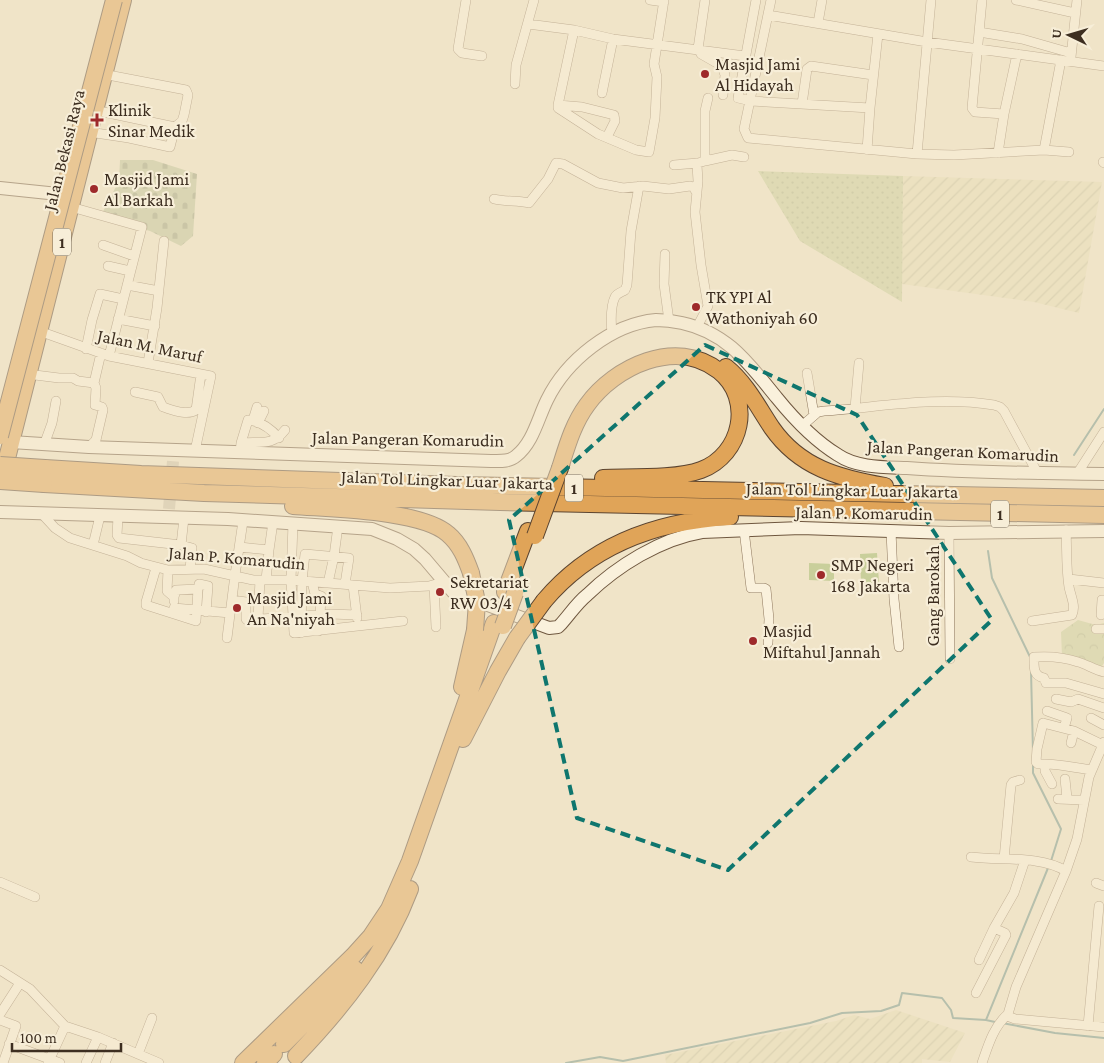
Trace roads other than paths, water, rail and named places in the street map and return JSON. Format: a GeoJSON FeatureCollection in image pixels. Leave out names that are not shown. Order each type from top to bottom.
{"type":"FeatureCollection","features":[{"type":"Feature","properties":{"kind":"highway","name":"Jalan Bekasi Raya"},"geometry":{"type":"LineString","coordinates":[[0,483],[5,420],[58,194],[94,110],[103,74],[109,0]]}},
{"type":"Feature","properties":{"kind":"highway"},"geometry":{"type":"LineString","coordinates":[[4,440],[114,0]]}},
{"type":"Feature","properties":{"kind":"highway","name":"Jalan Bekasi Raya"},"geometry":{"type":"LineString","coordinates":[[5,420],[28,374],[71,207],[82,140],[105,40],[123,0]]}},
{"type":"Feature","properties":{"kind":"highway"},"geometry":{"type":"LineString","coordinates":[[280,1054],[340,1006],[390,935],[415,876],[463,739],[499,624],[556,466],[572,414],[580,400],[598,381],[615,367],[635,357],[664,349],[678,349],[710,356],[730,370],[742,383],[780,438],[798,456],[810,464],[857,481],[959,494]]}},
{"type":"Feature","properties":{"kind":"highway"},"geometry":{"type":"LineString","coordinates":[[456,485],[669,475],[700,470],[723,456],[735,441],[739,424],[737,400],[732,388],[719,372],[694,359],[674,356],[636,365],[610,380],[589,402],[556,466]]}},
{"type":"Feature","properties":{"kind":"highway","name":"Jalan Tol Lingkar Luar Jakarta"},"geometry":{"type":"LineString","coordinates":[[0,465],[141,474],[456,485],[1104,498]]}},
{"type":"Feature","properties":{"kind":"highway","name":"Jalan Tol Lingkar Luar Jakarta"},"geometry":{"type":"LineString","coordinates":[[0,483],[204,493],[862,511],[1104,515]]}},
{"type":"Feature","properties":{"kind":"highway"},"geometry":{"type":"LineString","coordinates":[[204,493],[254,502],[416,519],[436,526],[452,537],[462,552],[471,573],[477,602],[475,630],[440,776]]}},
{"type":"Feature","properties":{"kind":"highway"},"geometry":{"type":"LineString","coordinates":[[463,739],[517,638],[544,601],[570,574],[598,554],[634,536],[694,520],[862,511]]}},
{"type":"Feature","properties":{"kind":"highway"},"geometry":{"type":"LineString","coordinates":[[243,1063],[353,956],[375,930],[394,900],[499,624]]}},
{"type":"Feature","properties":{"kind":"highway"},"geometry":{"type":"LineString","coordinates":[[280,1054],[367,954],[385,925],[392,911],[394,900]]}},
{"type":"Feature","properties":{"kind":"street"},"geometry":{"type":"LineString","coordinates":[[466,0],[458,49],[462,53],[482,56]]}},
{"type":"Feature","properties":{"kind":"street"},"geometry":{"type":"LineString","coordinates":[[515,84],[516,65],[534,0]]}},
{"type":"Feature","properties":{"kind":"street"},"geometry":{"type":"LineString","coordinates":[[574,30],[558,108],[581,124],[607,137],[648,153],[651,150],[655,121],[657,77],[654,64],[664,1],[650,0]]}},
{"type":"Feature","properties":{"kind":"street"},"geometry":{"type":"LineString","coordinates":[[705,0],[698,50],[701,54],[716,61],[724,70],[723,95]]}},
{"type":"Feature","properties":{"kind":"street"},"geometry":{"type":"LineString","coordinates":[[756,0],[737,96],[739,99],[870,108]]}},
{"type":"Feature","properties":{"kind":"street"},"geometry":{"type":"LineString","coordinates":[[771,0],[744,129],[746,136],[754,139],[917,154],[954,155],[1044,150],[1069,152]]}},
{"type":"Feature","properties":{"kind":"street"},"geometry":{"type":"LineString","coordinates":[[818,23],[822,0]]}},
{"type":"Feature","properties":{"kind":"street"},"geometry":{"type":"LineString","coordinates":[[917,154],[931,1],[921,0]]}},
{"type":"Feature","properties":{"kind":"street"},"geometry":{"type":"LineString","coordinates":[[982,0],[976,48],[973,111],[1004,114]]}},
{"type":"Feature","properties":{"kind":"street"},"geometry":{"type":"LineString","coordinates":[[1016,0],[1075,13]]}},
{"type":"Feature","properties":{"kind":"street"},"geometry":{"type":"LineString","coordinates":[[1044,150],[1067,58],[1077,0]]}},
{"type":"Feature","properties":{"kind":"street"},"geometry":{"type":"LineString","coordinates":[[768,15],[928,42],[1017,54],[1067,58],[1104,66]]}},
{"type":"Feature","properties":{"kind":"street"},"geometry":{"type":"LineString","coordinates":[[528,24],[574,30],[613,39],[745,56]]}},
{"type":"Feature","properties":{"kind":"street"},"geometry":{"type":"LineString","coordinates":[[979,32],[1022,39],[1067,58]]}},
{"type":"Feature","properties":{"kind":"street"},"geometry":{"type":"LineString","coordinates":[[868,150],[870,108],[878,34]]}},
{"type":"Feature","properties":{"kind":"street"},"geometry":{"type":"LineString","coordinates":[[602,93],[613,39]]}},
{"type":"Feature","properties":{"kind":"street"},"geometry":{"type":"LineString","coordinates":[[998,153],[1017,54]]}},
{"type":"Feature","properties":{"kind":"street"},"geometry":{"type":"LineString","coordinates":[[802,104],[807,69],[811,66],[873,75]]}},
{"type":"Feature","properties":{"kind":"street"},"geometry":{"type":"LineString","coordinates":[[82,140],[129,138],[169,147],[171,146],[175,128],[182,122],[188,94],[186,90],[103,74]]}},
{"type":"Feature","properties":{"kind":"street"},"geometry":{"type":"LineString","coordinates":[[698,327],[708,306],[695,205],[702,162],[705,111],[708,98]]}},
{"type":"Feature","properties":{"kind":"street"},"geometry":{"type":"LineString","coordinates":[[558,105],[582,107],[614,115],[615,120],[607,137]]}},
{"type":"Feature","properties":{"kind":"street"},"geometry":{"type":"LineString","coordinates":[[94,110],[175,128]]}},
{"type":"Feature","properties":{"kind":"street"},"geometry":{"type":"LineString","coordinates":[[674,165],[702,162],[732,155],[744,157]]}},
{"type":"Feature","properties":{"kind":"street"},"geometry":{"type":"LineString","coordinates":[[494,199],[504,202],[522,201],[529,203],[548,179],[556,162],[598,183],[623,188],[639,186],[669,189],[690,186],[697,193]]}},
{"type":"Feature","properties":{"kind":"street"},"geometry":{"type":"LineString","coordinates":[[612,334],[612,313],[615,297],[626,290],[627,285],[631,231],[639,186]]}},
{"type":"Feature","properties":{"kind":"street"},"geometry":{"type":"LineString","coordinates":[[0,188],[58,194]]}},
{"type":"Feature","properties":{"kind":"street"},"geometry":{"type":"LineString","coordinates":[[71,207],[142,227],[118,319],[94,383],[96,388],[95,405],[102,407],[103,410],[96,440],[89,447]]}},
{"type":"Feature","properties":{"kind":"street"},"geometry":{"type":"LineString","coordinates":[[148,363],[155,326],[164,241]]}},
{"type":"Feature","properties":{"kind":"street"},"geometry":{"type":"LineString","coordinates":[[103,246],[134,256]]}},
{"type":"Feature","properties":{"kind":"street"},"geometry":{"type":"LineString","coordinates":[[666,254],[664,284],[669,321]]}},
{"type":"Feature","properties":{"kind":"street"},"geometry":{"type":"LineString","coordinates":[[108,266],[130,272]]}},
{"type":"Feature","properties":{"kind":"street"},"geometry":{"type":"LineString","coordinates":[[127,285],[158,291]]}},
{"type":"Feature","properties":{"kind":"street"},"geometry":{"type":"LineString","coordinates":[[86,349],[100,294],[123,299]]}},
{"type":"Feature","properties":{"kind":"street"},"geometry":{"type":"LineString","coordinates":[[118,319],[155,326]]}},
{"type":"Feature","properties":{"kind":"street","name":"Jalan Pangeran Komarudin"},"geometry":{"type":"LineString","coordinates":[[4,440],[172,455],[195,451],[240,448],[475,461],[511,460],[527,443],[548,398],[567,371],[591,347],[612,334],[643,322],[669,321],[698,327],[728,343],[745,358],[786,408],[823,445],[848,461],[857,464],[925,470],[1104,474]]}},
{"type":"Feature","properties":{"kind":"street","name":"Jalan M. Maruf"},"geometry":{"type":"LineString","coordinates":[[38,331],[105,354],[210,375],[212,378],[195,451]]}},
{"type":"Feature","properties":{"kind":"street"},"geometry":{"type":"LineString","coordinates":[[855,408],[859,363]]}},
{"type":"Feature","properties":{"kind":"street"},"geometry":{"type":"LineString","coordinates":[[807,373],[814,415]]}},
{"type":"Feature","properties":{"kind":"street"},"geometry":{"type":"LineString","coordinates":[[28,374],[73,378],[78,381],[94,383]]}},
{"type":"Feature","properties":{"kind":"street"},"geometry":{"type":"LineString","coordinates":[[135,392],[158,397],[163,407],[186,413],[193,412],[196,410],[200,374]]}},
{"type":"Feature","properties":{"kind":"street"},"geometry":{"type":"LineString","coordinates":[[803,425],[818,412],[824,411],[941,400],[994,405],[1004,411],[1040,474]]}},
{"type":"Feature","properties":{"kind":"street"},"geometry":{"type":"LineString","coordinates":[[44,445],[52,423],[56,401]]}},
{"type":"Feature","properties":{"kind":"street"},"geometry":{"type":"LineString","coordinates":[[255,442],[261,409]]}},
{"type":"Feature","properties":{"kind":"street"},"geometry":{"type":"LineString","coordinates":[[248,420],[258,422],[282,434],[269,442],[255,442],[240,448],[248,420]]}},
{"type":"Feature","properties":{"kind":"street"},"geometry":{"type":"LineString","coordinates":[[1076,474],[1104,432]]}},
{"type":"Feature","properties":{"kind":"street"},"geometry":{"type":"LineString","coordinates":[[0,512],[118,517],[166,513],[184,518],[372,529],[397,539],[422,556],[439,584],[436,627]]}},
{"type":"Feature","properties":{"kind":"street","name":"Jalan P. Komarudin"},"geometry":{"type":"LineString","coordinates":[[42,514],[61,533],[156,568],[168,570],[194,569],[263,580],[307,581],[390,588],[439,584],[458,595],[549,628],[555,628],[561,624],[586,595],[612,574],[657,547],[690,534],[801,528],[891,532],[1104,531]]}},
{"type":"Feature","properties":{"kind":"street"},"geometry":{"type":"LineString","coordinates":[[93,545],[100,516]]}},
{"type":"Feature","properties":{"kind":"street"},"geometry":{"type":"LineString","coordinates":[[118,517],[118,537],[132,541],[181,544],[192,548],[202,611]]}},
{"type":"Feature","properties":{"kind":"street"},"geometry":{"type":"LineString","coordinates":[[181,544],[184,518]]}},
{"type":"Feature","properties":{"kind":"street"},"geometry":{"type":"LineString","coordinates":[[227,638],[243,520]]}},
{"type":"Feature","properties":{"kind":"street"},"geometry":{"type":"LineString","coordinates":[[258,618],[273,522]]}},
{"type":"Feature","properties":{"kind":"street"},"geometry":{"type":"LineString","coordinates":[[293,523],[291,580],[301,633],[403,621]]}},
{"type":"Feature","properties":{"kind":"street"},"geometry":{"type":"LineString","coordinates":[[328,583],[338,526]]}},
{"type":"Feature","properties":{"kind":"street"},"geometry":{"type":"LineString","coordinates":[[744,530],[751,588],[766,589],[769,619],[768,643]]}},
{"type":"Feature","properties":{"kind":"street"},"geometry":{"type":"LineString","coordinates":[[1032,621],[1072,615],[1074,604],[1067,574],[1066,530]]}},
{"type":"Feature","properties":{"kind":"street"},"geometry":{"type":"LineString","coordinates":[[891,532],[894,599],[899,647]]}},
{"type":"Feature","properties":{"kind":"street","name":"Gang Barokah"},"geometry":{"type":"LineString","coordinates":[[949,532],[950,659]]}},
{"type":"Feature","properties":{"kind":"street"},"geometry":{"type":"LineString","coordinates":[[127,556],[132,541]]}},
{"type":"Feature","properties":{"kind":"street"},"geometry":{"type":"LineString","coordinates":[[240,547],[269,550]]}},
{"type":"Feature","properties":{"kind":"street"},"geometry":{"type":"LineString","coordinates":[[297,616],[307,581],[305,554],[334,556],[349,559],[349,584],[357,614],[357,626]]}},
{"type":"Feature","properties":{"kind":"street"},"geometry":{"type":"LineString","coordinates":[[156,568],[146,604],[173,611],[230,613]]}},
{"type":"Feature","properties":{"kind":"street"},"geometry":{"type":"LineString","coordinates":[[168,570],[167,591],[174,597]]}},
{"type":"Feature","properties":{"kind":"street"},"geometry":{"type":"LineString","coordinates":[[1069,579],[1104,583]]}},
{"type":"Feature","properties":{"kind":"street"},"geometry":{"type":"LineString","coordinates":[[307,581],[315,595],[321,597],[319,631]]}},
{"type":"Feature","properties":{"kind":"street"},"geometry":{"type":"LineString","coordinates":[[173,611],[176,590],[199,586]]}},
{"type":"Feature","properties":{"kind":"street"},"geometry":{"type":"LineString","coordinates":[[232,600],[246,602],[246,619],[357,614]]}},
{"type":"Feature","properties":{"kind":"street"},"geometry":{"type":"LineString","coordinates":[[1102,613],[1103,600]]}},
{"type":"Feature","properties":{"kind":"street"},"geometry":{"type":"LineString","coordinates":[[331,614],[331,630]]}},
{"type":"Feature","properties":{"kind":"street"},"geometry":{"type":"LineString","coordinates":[[1104,672],[1081,663],[1046,656],[1034,657],[1034,672],[1044,678],[1046,683],[1066,683],[1104,694]]}},
{"type":"Feature","properties":{"kind":"street"},"geometry":{"type":"LineString","coordinates":[[1056,699],[1071,702],[1078,699],[1104,708]]}},
{"type":"Feature","properties":{"kind":"street"},"geometry":{"type":"LineString","coordinates":[[1046,711],[1067,718],[1064,728]]}},
{"type":"Feature","properties":{"kind":"street"},"geometry":{"type":"LineString","coordinates":[[1091,718],[1104,725]]}},
{"type":"Feature","properties":{"kind":"street"},"geometry":{"type":"LineString","coordinates":[[982,1063],[994,1030],[1004,1017],[1062,869],[1077,839],[1092,770],[1101,758],[1103,744],[1074,731],[1043,723],[1036,762],[1092,770]]}},
{"type":"Feature","properties":{"kind":"street"},"geometry":{"type":"LineString","coordinates":[[1071,743],[1074,731]]}},
{"type":"Feature","properties":{"kind":"street"},"geometry":{"type":"LineString","coordinates":[[1045,764],[1045,771],[1052,784]]}},
{"type":"Feature","properties":{"kind":"street"},"geometry":{"type":"LineString","coordinates":[[1065,778],[1062,799],[1084,800]]}},
{"type":"Feature","properties":{"kind":"street"},"geometry":{"type":"LineString","coordinates":[[1004,859],[1011,786],[1013,782],[1020,780]]}},
{"type":"Feature","properties":{"kind":"street"},"geometry":{"type":"LineString","coordinates":[[971,857],[1025,860],[1062,869]]}},
{"type":"Feature","properties":{"kind":"street"},"geometry":{"type":"LineString","coordinates":[[979,960],[994,928],[1014,893],[1025,860]]}},
{"type":"Feature","properties":{"kind":"street"},"geometry":{"type":"LineString","coordinates":[[0,882],[35,897]]}},
{"type":"Feature","properties":{"kind":"street"},"geometry":{"type":"LineString","coordinates":[[1088,1026],[1099,906]]}},
{"type":"Feature","properties":{"kind":"street"},"geometry":{"type":"LineString","coordinates":[[976,993],[1006,935],[1005,932],[994,928]]}},
{"type":"Feature","properties":{"kind":"street"},"geometry":{"type":"LineString","coordinates":[[1094,957],[1104,959]]}},
{"type":"Feature","properties":{"kind":"street"},"geometry":{"type":"LineString","coordinates":[[0,970],[30,989],[65,1026],[98,1037],[156,1062]]}},
{"type":"Feature","properties":{"kind":"street"},"geometry":{"type":"LineString","coordinates":[[0,1014],[20,983]]}},
{"type":"Feature","properties":{"kind":"street"},"geometry":{"type":"LineString","coordinates":[[1004,1017],[1104,1027]]}},
{"type":"Feature","properties":{"kind":"street"},"geometry":{"type":"LineString","coordinates":[[138,1054],[152,1018]]}},
{"type":"Feature","properties":{"kind":"street"},"geometry":{"type":"LineString","coordinates":[[0,1020],[16,1026],[3,1063]]}},
{"type":"Feature","properties":{"kind":"street"},"geometry":{"type":"LineString","coordinates":[[48,1061],[65,1026]]}},
{"type":"Feature","properties":{"kind":"street"},"geometry":{"type":"LineString","coordinates":[[86,1063],[98,1037]]}},
{"type":"Feature","properties":{"kind":"street"},"geometry":{"type":"LineString","coordinates":[[105,1063],[113,1043]]}},
{"type":"Feature","properties":{"kind":"street"},"geometry":{"type":"LineString","coordinates":[[9,1044],[48,1061],[60,1063]]}},
{"type":"Feature","properties":{"kind":"waterway"},"geometry":{"type":"LineString","coordinates":[[1074,455],[1104,409]]}},
{"type":"Feature","properties":{"kind":"waterway"},"geometry":{"type":"LineString","coordinates":[[988,551],[992,578],[1031,659]]}},
{"type":"Feature","properties":{"kind":"waterway"},"geometry":{"type":"LineString","coordinates":[[1031,671],[1033,752]]}},
{"type":"Feature","properties":{"kind":"waterway"},"geometry":{"type":"LineString","coordinates":[[1033,764],[1033,773],[1061,829],[1051,861]]}},
{"type":"Feature","properties":{"kind":"waterway"},"geometry":{"type":"LineString","coordinates":[[566,1063],[600,1057],[623,1061],[810,1023],[842,1013],[881,1011],[899,1005],[902,993],[942,998],[951,1010],[953,1018],[986,1020],[1048,868]]}},
{"type":"Feature","properties":{"kind":"waterway"},"geometry":{"type":"LineString","coordinates":[[986,1020],[995,1022]]}},
{"type":"Feature","properties":{"kind":"waterway"},"geometry":{"type":"LineString","coordinates":[[1002,1023],[1055,1033],[1104,1038]]}},
{"type":"Feature","properties":{"kind":"tunnel"},"geometry":{"type":"LineString","coordinates":[[169,509],[173,461]]}},
{"type":"Feature","properties":{"kind":"place","name":"Masjid Jami Al Hidayah"},"geometry":{"type":"Point","coordinates":[705,74]}},
{"type":"Feature","properties":{"kind":"place","name":"Klinik Sinar Medik"},"geometry":{"type":"Point","coordinates":[97,120]}},
{"type":"Feature","properties":{"kind":"place","name":"Masjid Jami Al Barkah"},"geometry":{"type":"Point","coordinates":[94,189]}},
{"type":"Feature","properties":{"kind":"place","name":"TK YPI Al Wathoniyah 60"},"geometry":{"type":"Point","coordinates":[696,307]}},
{"type":"Feature","properties":{"kind":"place","name":"SMP Negeri 168 Jakarta"},"geometry":{"type":"Point","coordinates":[821,575]}},
{"type":"Feature","properties":{"kind":"place","name":"Sekretariat RW 03/4"},"geometry":{"type":"Point","coordinates":[440,592]}},
{"type":"Feature","properties":{"kind":"place","name":"Masjid Jami An Na'niyah"},"geometry":{"type":"Point","coordinates":[237,608]}},
{"type":"Feature","properties":{"kind":"place","name":"Masjid Miftahul Jannah"},"geometry":{"type":"Point","coordinates":[753,641]}}]}
